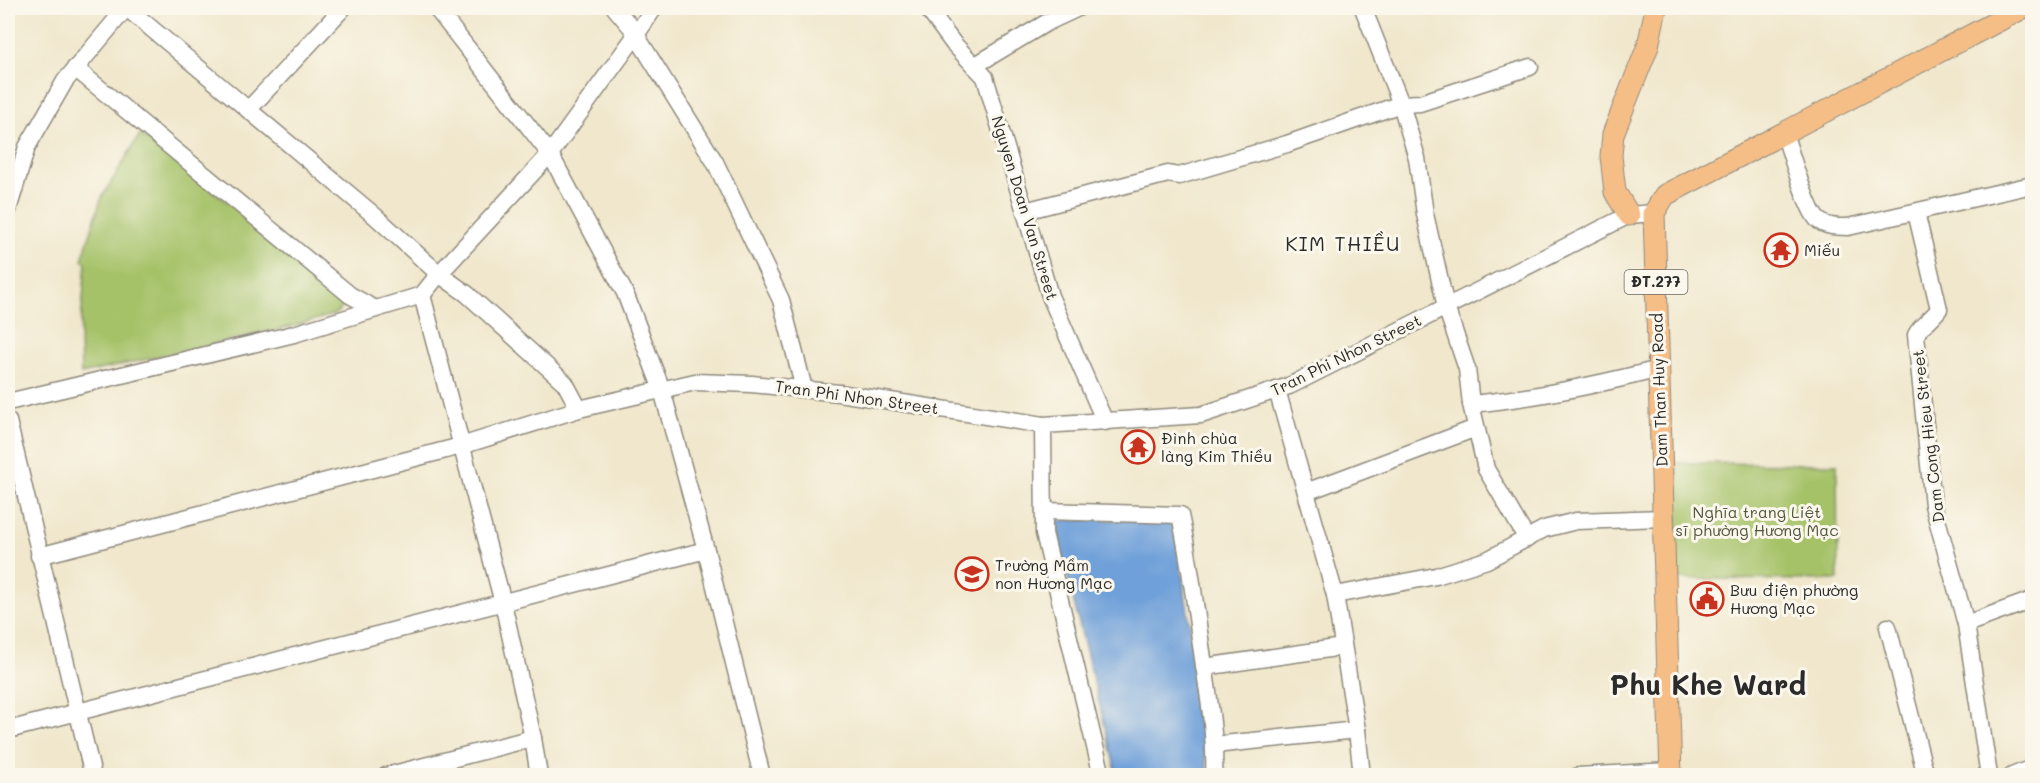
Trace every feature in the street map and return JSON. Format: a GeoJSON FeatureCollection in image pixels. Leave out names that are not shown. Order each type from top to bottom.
{"type":"FeatureCollection","features":[{"type":"Feature","properties":{"kind":"main road"},"geometry":{"type":"LineString","coordinates":[[1629,215],[1615,192],[1611,156],[1613,134],[1647,46],[1656,8]]}},
{"type":"Feature","properties":{"kind":"main road"},"geometry":{"type":"LineString","coordinates":[[1654,213],[1665,195],[2023,8]]}},
{"type":"Feature","properties":{"kind":"main road","name":"Dam Than Huy Road"},"geometry":{"type":"LineString","coordinates":[[1654,213],[1670,773]]}},
{"type":"Feature","properties":{"kind":"street"},"geometry":{"type":"LineString","coordinates":[[8,210],[27,147],[65,81],[127,8],[375,216],[439,274],[467,294],[565,383],[579,409]]}},
{"type":"Feature","properties":{"kind":"street"},"geometry":{"type":"LineString","coordinates":[[248,110],[344,8]]}},
{"type":"Feature","properties":{"kind":"street"},"geometry":{"type":"LineString","coordinates":[[436,8],[550,154],[625,293],[662,390],[706,550],[762,776]]}},
{"type":"Feature","properties":{"kind":"street"},"geometry":{"type":"LineString","coordinates":[[615,8],[636,35],[715,162],[781,300],[804,389]]}},
{"type":"Feature","properties":{"kind":"street"},"geometry":{"type":"LineString","coordinates":[[8,402],[294,334],[422,295],[550,154],[654,8]]}},
{"type":"Feature","properties":{"kind":"street","name":"Nguyen Doan Van Street"},"geometry":{"type":"LineString","coordinates":[[927,8],[953,43],[985,77],[1050,296],[1105,422]]}},
{"type":"Feature","properties":{"kind":"street"},"geometry":{"type":"LineString","coordinates":[[974,66],[1046,23],[1078,8]]}},
{"type":"Feature","properties":{"kind":"street"},"geometry":{"type":"LineString","coordinates":[[1363,8],[1401,104],[1417,158],[1425,214],[1446,307],[1467,369],[1471,404],[1486,469],[1527,539]]}},
{"type":"Feature","properties":{"kind":"street"},"geometry":{"type":"LineString","coordinates":[[1025,211],[1168,174],[1179,176],[1287,144],[1401,104],[1420,103],[1530,67]]}},
{"type":"Feature","properties":{"kind":"street"},"geometry":{"type":"LineString","coordinates":[[75,68],[350,295],[375,309]]}},
{"type":"Feature","properties":{"kind":"street"},"geometry":{"type":"LineString","coordinates":[[1784,132],[1810,207],[1818,220],[1828,226],[1848,227],[2032,185]]}},
{"type":"Feature","properties":{"kind":"street","name":"Dam Cong Hieu Street"},"geometry":{"type":"LineString","coordinates":[[1916,212],[1940,309],[1932,320],[1919,328],[1916,335],[1933,505],[1966,624],[1989,776]]}},
{"type":"Feature","properties":{"kind":"street","name":"Tran Phi Nhon Street"},"geometry":{"type":"LineString","coordinates":[[39,556],[460,446],[579,409],[695,382],[804,389],[1043,425],[1200,415],[1289,386],[1629,215],[1654,213]]}},
{"type":"Feature","properties":{"kind":"street"},"geometry":{"type":"LineString","coordinates":[[422,295],[503,603],[533,738],[539,776]]}},
{"type":"Feature","properties":{"kind":"street"},"geometry":{"type":"LineString","coordinates":[[1471,404],[1604,383],[1659,369]]}},
{"type":"Feature","properties":{"kind":"street"},"geometry":{"type":"LineString","coordinates":[[1277,390],[1335,595],[1357,730],[1362,776]]}},
{"type":"Feature","properties":{"kind":"street"},"geometry":{"type":"LineString","coordinates":[[8,421],[93,776]]}},
{"type":"Feature","properties":{"kind":"street"},"geometry":{"type":"LineString","coordinates":[[1043,425],[1044,534],[1102,776]]}},
{"type":"Feature","properties":{"kind":"street"},"geometry":{"type":"LineString","coordinates":[[1306,492],[1476,428]]}},
{"type":"Feature","properties":{"kind":"street"},"geometry":{"type":"LineString","coordinates":[[1044,511],[1180,515],[1204,667],[1214,745],[1214,776]]}},
{"type":"Feature","properties":{"kind":"street"},"geometry":{"type":"LineString","coordinates":[[1335,595],[1436,576],[1487,560],[1544,529],[1576,521],[1663,518]]}},
{"type":"Feature","properties":{"kind":"street"},"geometry":{"type":"LineString","coordinates":[[8,730],[706,550]]}},
{"type":"Feature","properties":{"kind":"street"},"geometry":{"type":"LineString","coordinates":[[1966,624],[2032,600]]}},
{"type":"Feature","properties":{"kind":"street"},"geometry":{"type":"LineString","coordinates":[[1888,627],[1926,776]]}},
{"type":"Feature","properties":{"kind":"street"},"geometry":{"type":"LineString","coordinates":[[1204,667],[1343,647]]}},
{"type":"Feature","properties":{"kind":"street"},"geometry":{"type":"LineString","coordinates":[[1214,745],[1357,730]]}},
{"type":"Feature","properties":{"kind":"street"},"geometry":{"type":"LineString","coordinates":[[386,776],[533,738]]}},
{"type":"Feature","properties":{"kind":"street"},"geometry":{"type":"LineString","coordinates":[[2012,776],[2032,768]]}},
{"type":"Feature","properties":{"kind":"street"},"geometry":{"type":"LineString","coordinates":[[1578,776],[1670,773]]}},
{"type":"Feature","properties":{"kind":"green space"},"geometry":{"type":"Polygon","coordinates":[[[140,134],[336,287],[343,299],[342,308],[335,314],[294,326],[81,374],[80,335],[86,262],[82,260],[101,199],[140,134]]]}},
{"type":"Feature","properties":{"kind":"green space","name":"Nghĩa trang Liệt sĩ phường Hương Mạc"},"geometry":{"type":"Polygon","coordinates":[[[1677,463],[1837,464],[1838,580],[1677,579],[1677,463]]]}},
{"type":"Feature","properties":{"kind":"water"},"geometry":{"type":"Polygon","coordinates":[[[1062,520],[1169,520],[1175,526],[1207,739],[1204,750],[1208,775],[1117,775],[1061,551],[1057,522],[1062,520]]]}},
{"type":"Feature","properties":{"kind":"place","name":"Miếu"},"geometry":{"type":"Point","coordinates":[1781,250]}},
{"type":"Feature","properties":{"kind":"place","name":"Đình chùa làng Kim Thiều"},"geometry":{"type":"Point","coordinates":[1138,447]}},
{"type":"Feature","properties":{"kind":"place","name":"Trường Mầm non Hương Mạc"},"geometry":{"type":"Point","coordinates":[972,574]}},
{"type":"Feature","properties":{"kind":"place","name":"Bưu điện phường Hương Mạc"},"geometry":{"type":"Point","coordinates":[1707,599]}},
{"type":"Feature","properties":{"kind":"district","name":"KIM THIỀU"},"geometry":{"type":"Point","coordinates":[1343,244]}},
{"type":"Feature","properties":{"kind":"district","name":"Phu Khe Ward"},"geometry":{"type":"Point","coordinates":[1708,685]}}]}
